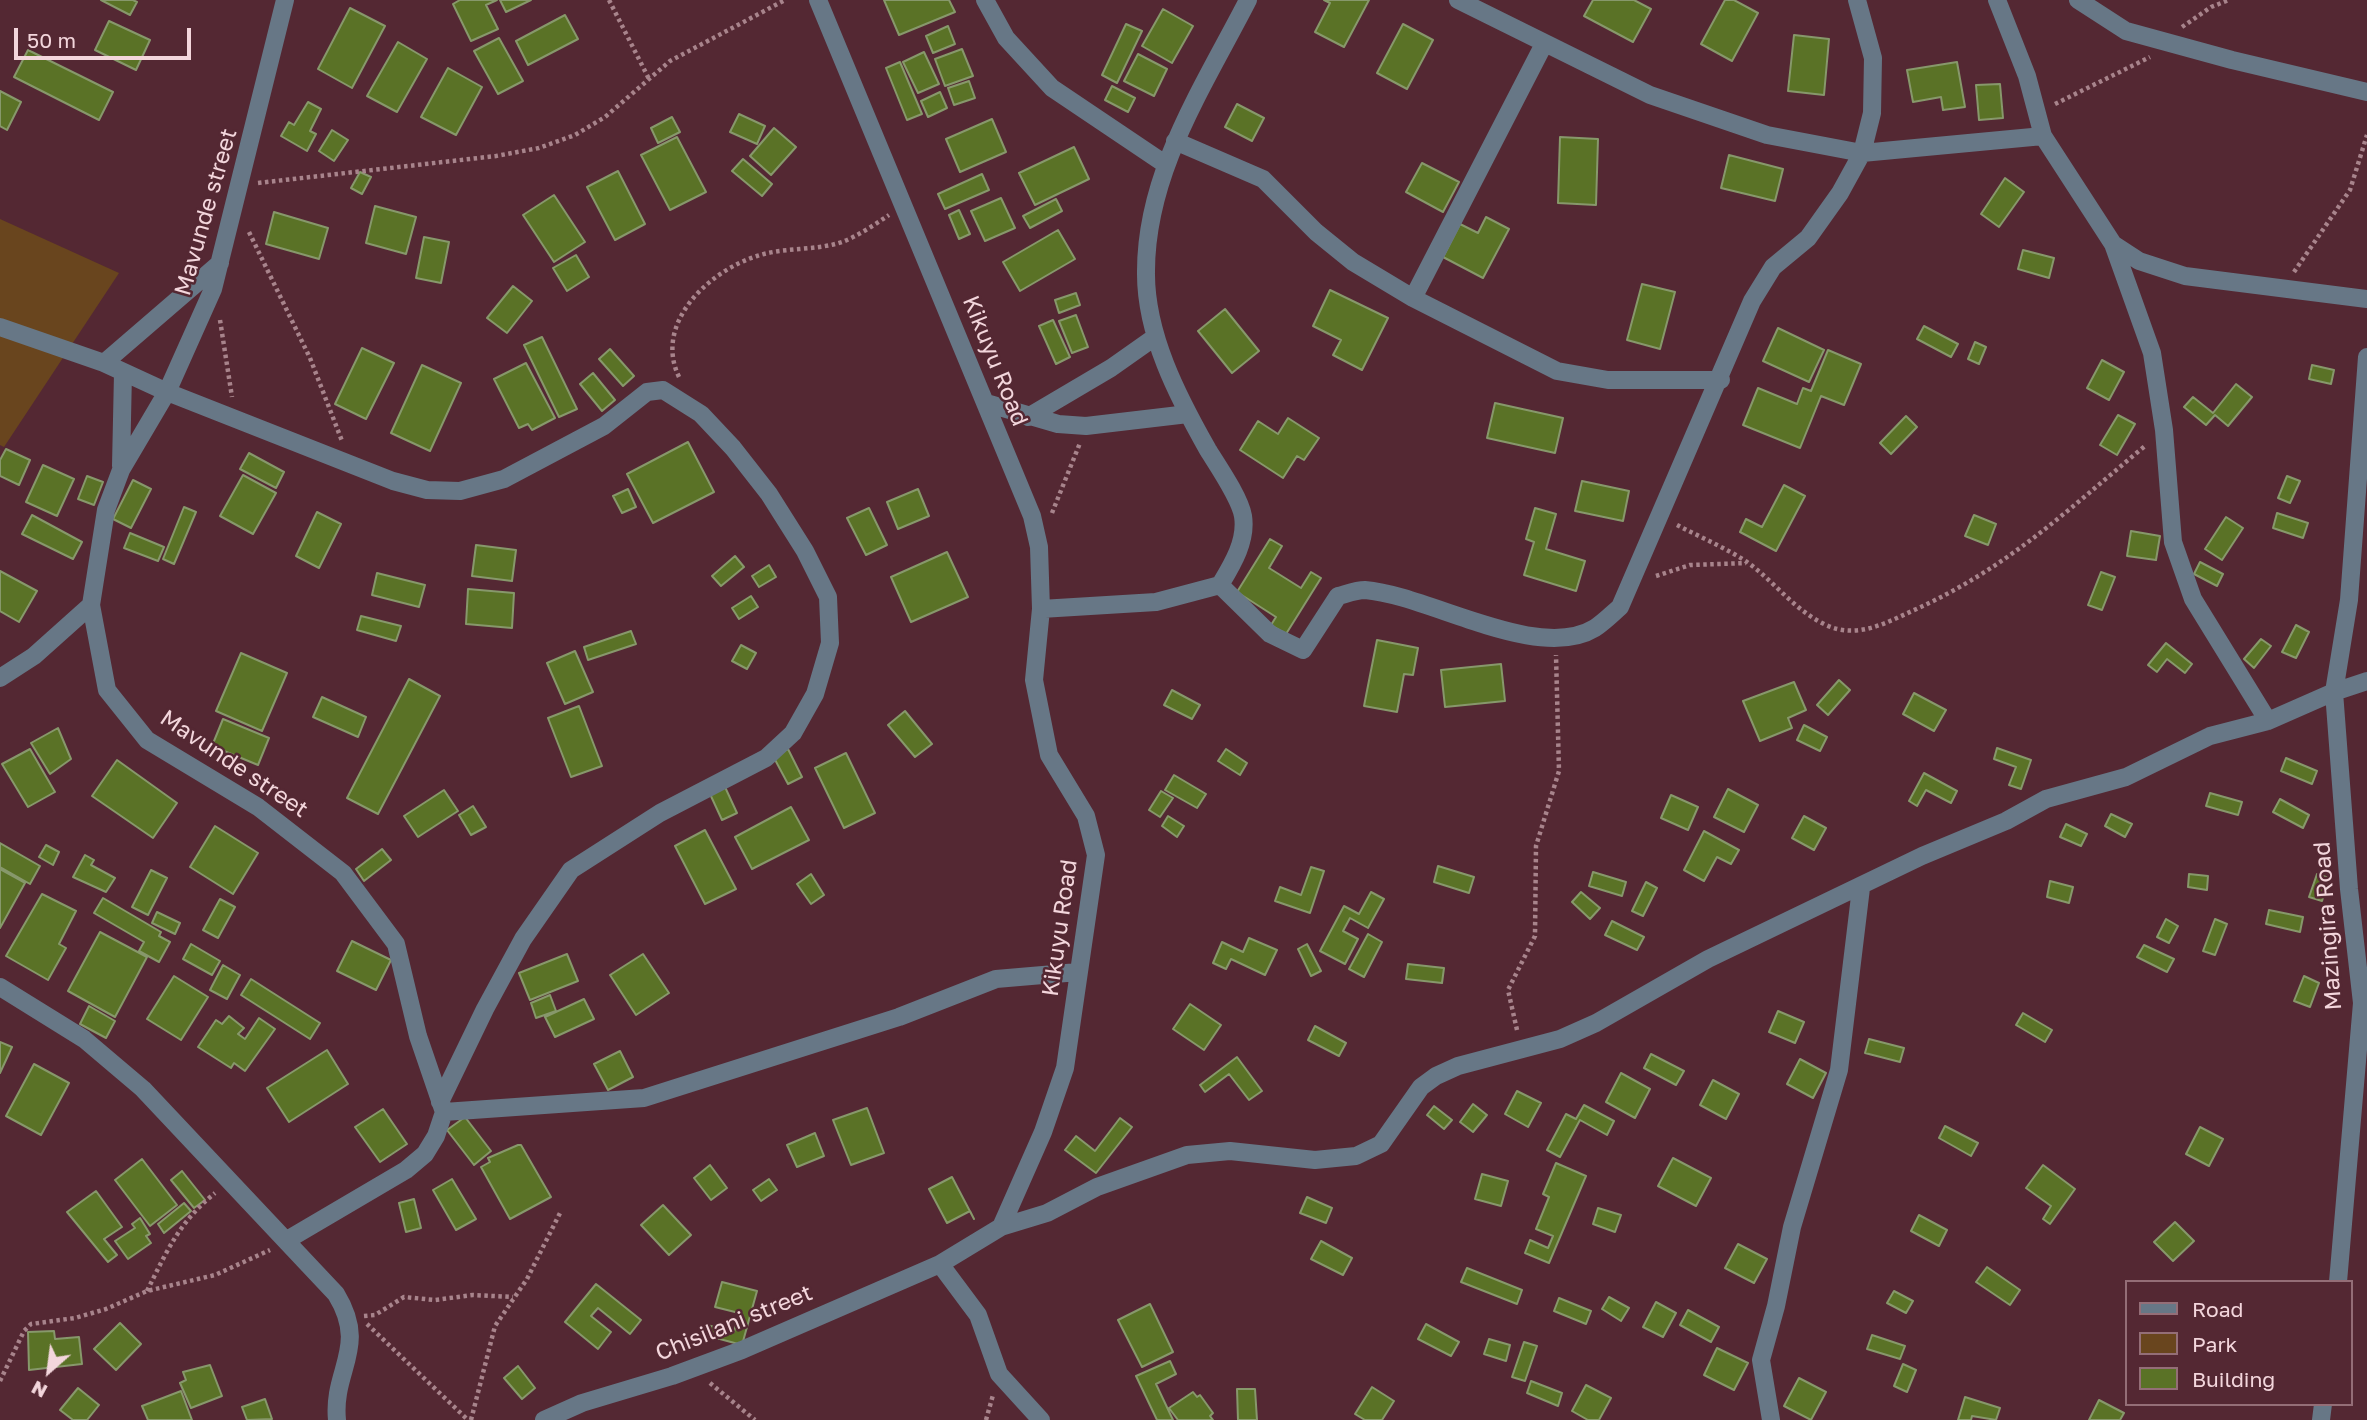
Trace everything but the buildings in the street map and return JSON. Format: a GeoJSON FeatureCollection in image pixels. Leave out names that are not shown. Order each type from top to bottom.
{"type":"FeatureCollection","features":[{"type":"Feature","properties":{"kind":"street","name":"Mavunde street"},"geometry":{"type":"LineString","coordinates":[[285,0],[242,186],[213,289],[167,392],[121,470],[106,510],[91,605],[107,690],[147,740],[258,807],[298,836],[343,873],[371,906],[396,944],[418,1037],[442,1107]]}},
{"type":"Feature","properties":{"kind":"street","name":"Kikuyu Road"},"geometry":{"type":"LineString","coordinates":[[818,0],[1032,516],[1039,547],[1041,609],[1034,680],[1049,755],[1086,816],[1096,855],[1065,1068],[1043,1132],[1001,1227]]}},
{"type":"Feature","properties":{"kind":"street"},"geometry":{"type":"LineString","coordinates":[[985,0],[1006,38],[1052,88],[1164,164]]}},
{"type":"Feature","properties":{"kind":"street"},"geometry":{"type":"LineString","coordinates":[[1041,609],[1156,602],[1220,585],[1238,557],[1243,516],[1188,414],[1155,337],[1145,272],[1151,222],[1164,164],[1248,0]]}},
{"type":"Feature","properties":{"kind":"street"},"geometry":{"type":"LineString","coordinates":[[1458,0],[1650,96],[1767,135],[1862,153],[2043,136]]}},
{"type":"Feature","properties":{"kind":"street"},"geometry":{"type":"LineString","coordinates":[[1220,585],[1270,634],[1303,650],[1338,596],[1362,590],[1401,597],[1532,637],[1556,639],[1593,629],[1620,607],[1721,380],[1752,301],[1773,267],[1808,238],[1840,193],[1862,153],[1872,113],[1872,58],[1857,0]]}},
{"type":"Feature","properties":{"kind":"street"},"geometry":{"type":"LineString","coordinates":[[1997,0],[2027,76],[2043,136],[2113,244],[2152,353],[2164,430],[2173,542],[2193,599],[2268,722]]}},
{"type":"Feature","properties":{"kind":"street"},"geometry":{"type":"LineString","coordinates":[[2078,0],[2126,31],[2367,92]]}},
{"type":"Feature","properties":{"kind":"street"},"geometry":{"type":"LineString","coordinates":[[1413,298],[1544,44]]}},
{"type":"Feature","properties":{"kind":"street"},"geometry":{"type":"LineString","coordinates":[[1175,141],[1263,178],[1316,232],[1353,262],[1413,298],[1558,370],[1608,380],[1721,380]]}},
{"type":"Feature","properties":{"kind":"street"},"geometry":{"type":"LineString","coordinates":[[2113,244],[2139,261],[2185,276],[2367,299]]}},
{"type":"Feature","properties":{"kind":"street"},"geometry":{"type":"LineString","coordinates":[[104,363],[220,263]]}},
{"type":"Feature","properties":{"kind":"street"},"geometry":{"type":"LineString","coordinates":[[0,327],[104,363],[167,392],[351,465],[427,490],[460,491],[504,479],[604,426],[647,392],[663,390],[701,414],[733,448],[769,494],[798,540],[828,597],[830,643],[815,694],[793,733],[766,758],[660,813],[571,870],[523,939],[485,1009],[442,1107],[436,1136],[425,1154],[406,1170],[287,1240]]}},
{"type":"Feature","properties":{"kind":"street"},"geometry":{"type":"LineString","coordinates":[[1028,417],[1111,369],[1155,337]]}},
{"type":"Feature","properties":{"kind":"street","name":"Mazingira Road"},"geometry":{"type":"LineString","coordinates":[[2338,1280],[2362,1003],[2349,889],[2334,692],[2349,600],[2367,357]]}},
{"type":"Feature","properties":{"kind":"street"},"geometry":{"type":"LineString","coordinates":[[121,470],[123,373]]}},
{"type":"Feature","properties":{"kind":"street"},"geometry":{"type":"LineString","coordinates":[[986,403],[1028,417],[1086,426],[1188,414]]}},
{"type":"Feature","properties":{"kind":"street"},"geometry":{"type":"LineString","coordinates":[[0,678],[34,656],[91,605]]}},
{"type":"Feature","properties":{"kind":"street"},"geometry":{"type":"LineString","coordinates":[[1041,1420],[999,1374],[978,1315],[940,1264],[1001,1227],[1047,1213],[1097,1187],[1187,1155],[1230,1151],[1315,1160],[1356,1156],[1381,1144],[1421,1087],[1436,1076],[1522,1048],[1560,1039],[1596,1023],[1708,959],[1861,888],[1922,856],[2006,821],[2046,799],[2126,776],[2210,736],[2268,722],[2334,692],[2367,681]]}},
{"type":"Feature","properties":{"kind":"street"},"geometry":{"type":"LineString","coordinates":[[1771,1420],[1760,1360],[1776,1306],[1792,1227],[1839,1070],[1861,888]]}},
{"type":"Feature","properties":{"kind":"street"},"geometry":{"type":"LineString","coordinates":[[442,1107],[644,1098],[899,1017],[996,979],[1079,972]]}},
{"type":"Feature","properties":{"kind":"street"},"geometry":{"type":"LineString","coordinates":[[0,987],[84,1039],[143,1089],[336,1294],[349,1316],[351,1334],[336,1405],[337,1420]]}},
{"type":"Feature","properties":{"kind":"street","name":"Chisilani street"},"geometry":{"type":"LineString","coordinates":[[544,1420],[582,1403],[691,1369],[940,1264]]}},
{"type":"Feature","properties":{"kind":"path"},"geometry":{"type":"LineString","coordinates":[[609,0],[649,79]]}},
{"type":"Feature","properties":{"kind":"path"},"geometry":{"type":"LineString","coordinates":[[242,186],[539,148],[575,135],[605,117],[649,79],[703,42],[785,0]]}},
{"type":"Feature","properties":{"kind":"path"},"geometry":{"type":"LineString","coordinates":[[2037,111],[2155,55],[2188,20],[2229,0]]}},
{"type":"Feature","properties":{"kind":"path"},"geometry":{"type":"LineString","coordinates":[[2283,287],[2350,190],[2367,135]]}},
{"type":"Feature","properties":{"kind":"path"},"geometry":{"type":"LineString","coordinates":[[680,379],[674,359],[674,334],[691,301],[706,284],[756,256],[842,242],[904,205]]}},
{"type":"Feature","properties":{"kind":"path"},"geometry":{"type":"LineString","coordinates":[[236,207],[310,358],[351,465]]}},
{"type":"Feature","properties":{"kind":"path"},"geometry":{"type":"LineString","coordinates":[[213,289],[224,335],[234,419]]}},
{"type":"Feature","properties":{"kind":"path"},"geometry":{"type":"LineString","coordinates":[[1039,547],[1086,426]]}},
{"type":"Feature","properties":{"kind":"path"},"geometry":{"type":"LineString","coordinates":[[1660,517],[1747,562],[1791,603],[1827,625],[1860,631],[1938,599],[2009,558],[2057,522],[2164,430]]}},
{"type":"Feature","properties":{"kind":"path"},"geometry":{"type":"LineString","coordinates":[[1628,589],[1690,565],[1747,562]]}},
{"type":"Feature","properties":{"kind":"path"},"geometry":{"type":"LineString","coordinates":[[1522,1048],[1508,990],[1535,936],[1536,846],[1559,771],[1556,639]]}},
{"type":"Feature","properties":{"kind":"path"},"geometry":{"type":"LineString","coordinates":[[147,1291],[170,1245],[191,1214],[230,1182]]}},
{"type":"Feature","properties":{"kind":"path"},"geometry":{"type":"LineString","coordinates":[[514,1297],[473,1295],[435,1300],[404,1297],[375,1315],[358,1316],[469,1420],[487,1348],[499,1318],[514,1297],[561,1213]]}},
{"type":"Feature","properties":{"kind":"path"},"geometry":{"type":"LineString","coordinates":[[0,1381],[24,1331],[31,1324],[106,1309],[147,1291],[215,1275],[287,1240]]}},
{"type":"Feature","properties":{"kind":"path"},"geometry":{"type":"LineString","coordinates":[[691,1369],[755,1420]]}},
{"type":"Feature","properties":{"kind":"green space"},"geometry":{"type":"Polygon","coordinates":[[[0,219],[119,273],[4,447],[0,445],[0,219]]]}}]}
